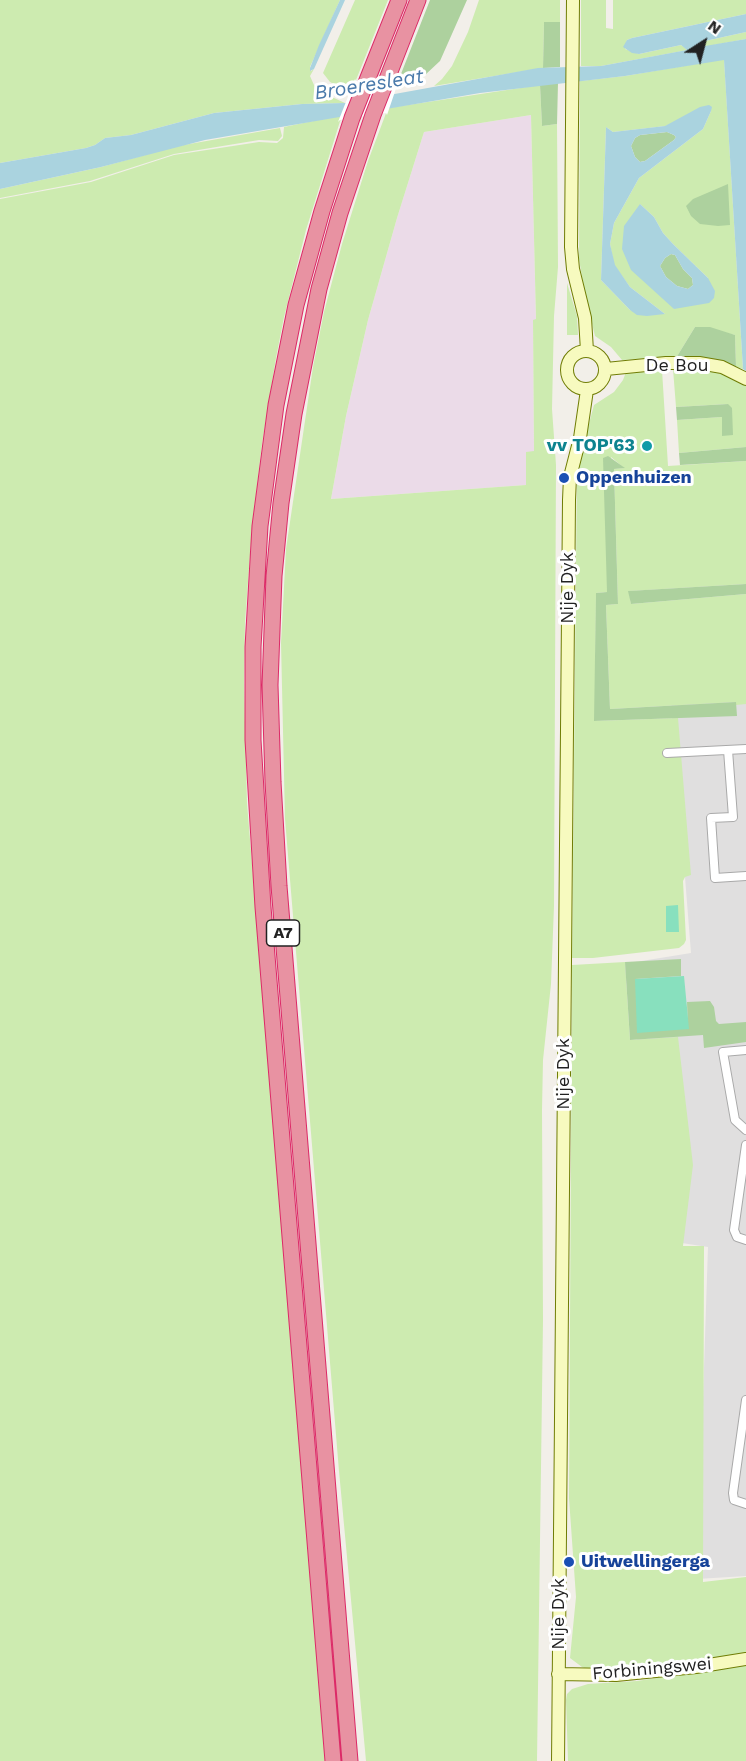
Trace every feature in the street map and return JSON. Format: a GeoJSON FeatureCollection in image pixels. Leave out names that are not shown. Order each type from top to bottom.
{"type":"FeatureCollection","features":[{"type":"Feature","properties":{"kind":"highway","name":"A7"},"geometry":{"type":"LineString","coordinates":[[333,1761],[263,907],[253,740],[253,647],[260,526],[276,405],[296,305],[322,211],[352,118],[399,0]]}},
{"type":"Feature","properties":{"kind":"highway","name":"A7"},"geometry":{"type":"LineString","coordinates":[[350,1761],[279,886],[270,685],[273,576],[294,414],[319,289],[340,213],[373,115],[418,0]]}},
{"type":"Feature","properties":{"kind":"street"},"geometry":{"type":"LineString","coordinates":[[573,0],[571,258],[585,318],[587,351]]}},
{"type":"Feature","properties":{"kind":"street"},"geometry":{"type":"LineString","coordinates":[[587,351],[601,357],[606,369],[601,383],[587,390],[573,385],[567,370],[573,356],[587,351]]}},
{"type":"Feature","properties":{"kind":"street","name":"De Bou"},"geometry":{"type":"LineString","coordinates":[[606,369],[666,363],[699,363],[722,367],[746,379]]}},
{"type":"Feature","properties":{"kind":"street","name":"Nije Dyk"},"geometry":{"type":"LineString","coordinates":[[558,1761],[568,500],[570,477],[580,438],[587,390]]}},
{"type":"Feature","properties":{"kind":"street"},"geometry":{"type":"LineString","coordinates":[[667,753],[746,749]]}},
{"type":"Feature","properties":{"kind":"street"},"geometry":{"type":"LineString","coordinates":[[728,750],[733,817],[711,818],[715,878],[746,876]]}},
{"type":"Feature","properties":{"kind":"street"},"geometry":{"type":"LineString","coordinates":[[746,1050],[723,1052],[735,1120],[746,1130]]}},
{"type":"Feature","properties":{"kind":"street"},"geometry":{"type":"LineString","coordinates":[[746,1146],[734,1230],[737,1237],[746,1240]]}},
{"type":"Feature","properties":{"kind":"street"},"geometry":{"type":"LineString","coordinates":[[746,1400],[733,1493],[735,1500],[746,1504]]}},
{"type":"Feature","properties":{"kind":"street","name":"Forbiningswei"},"geometry":{"type":"LineString","coordinates":[[558,1674],[616,1675],[696,1668],[746,1659]]}},
{"type":"Feature","properties":{"kind":"shaded area"},"geometry":{"type":"Polygon","coordinates":[[[531,115],[536,320],[533,320],[534,452],[526,452],[526,485],[331,499],[346,416],[368,320],[424,132],[531,115]]]}},
{"type":"Feature","properties":{"kind":"shaded area"},"geometry":{"type":"Polygon","coordinates":[[[746,694],[746,1576],[697,1579],[708,1247],[675,1242],[623,964],[691,953],[671,700],[746,694]]]}},
{"type":"Feature","properties":{"kind":"green space"},"geometry":{"type":"Polygon","coordinates":[[[0,0],[340,0],[310,67],[311,71],[314,69],[310,76],[314,85],[323,93],[345,103],[302,104],[214,113],[131,135],[105,138],[86,148],[0,163],[0,0]]]}},
{"type":"Feature","properties":{"kind":"green space"},"geometry":{"type":"Polygon","coordinates":[[[355,0],[388,0],[354,85],[344,89],[330,82],[323,73],[355,0]]]}},
{"type":"Feature","properties":{"kind":"green space"},"geometry":{"type":"Polygon","coordinates":[[[430,0],[467,0],[440,61],[425,75],[399,79],[430,0]]]}},
{"type":"Feature","properties":{"kind":"green space"},"geometry":{"type":"Polygon","coordinates":[[[479,0],[560,0],[560,22],[544,22],[543,68],[434,86],[452,66],[468,32],[479,0]]]}},
{"type":"Feature","properties":{"kind":"green space"},"geometry":{"type":"Polygon","coordinates":[[[581,0],[606,0],[606,28],[613,29],[613,0],[746,0],[746,14],[632,38],[627,40],[625,49],[639,54],[681,45],[688,50],[601,66],[581,66],[581,0]]]}},
{"type":"Feature","properties":{"kind":"green space"},"geometry":{"type":"Polygon","coordinates":[[[544,22],[560,22],[560,67],[543,68],[544,22]]]}},
{"type":"Feature","properties":{"kind":"green space"},"geometry":{"type":"Polygon","coordinates":[[[746,32],[746,39],[698,48],[705,41],[746,32]]]}},
{"type":"Feature","properties":{"kind":"green space"},"geometry":{"type":"Polygon","coordinates":[[[724,59],[743,369],[736,367],[735,335],[695,327],[676,358],[622,360],[611,347],[595,336],[579,259],[580,81],[625,76],[724,59]],[[711,111],[666,126],[613,132],[606,127],[601,280],[630,310],[665,314],[630,287],[614,265],[610,244],[614,223],[639,178],[703,129],[711,111]],[[640,204],[674,309],[708,278],[673,244],[663,233],[654,217],[640,204]]]}},
{"type":"Feature","properties":{"kind":"green space"},"geometry":{"type":"Polygon","coordinates":[[[558,83],[557,124],[542,126],[540,85],[558,83]]]}},
{"type":"Feature","properties":{"kind":"green space"},"geometry":{"type":"Polygon","coordinates":[[[540,85],[542,126],[557,124],[558,267],[554,316],[552,409],[556,465],[554,906],[551,984],[543,1060],[542,1110],[543,1320],[537,1761],[366,1761],[339,1471],[285,819],[281,643],[286,549],[313,367],[324,312],[368,161],[388,108],[540,85]],[[531,115],[424,132],[368,320],[346,416],[331,499],[526,485],[526,452],[534,451],[533,320],[536,319],[531,115]]]}},
{"type":"Feature","properties":{"kind":"green space"},"geometry":{"type":"Polygon","coordinates":[[[342,115],[306,230],[276,358],[262,444],[252,528],[245,622],[244,683],[247,803],[326,1761],[0,1761],[0,199],[91,182],[174,155],[259,142],[277,143],[283,138],[284,127],[342,115]]]}},
{"type":"Feature","properties":{"kind":"green space"},"geometry":{"type":"Polygon","coordinates":[[[280,128],[282,136],[278,141],[259,140],[174,154],[90,181],[0,198],[0,189],[101,167],[178,146],[280,128]]]}},
{"type":"Feature","properties":{"kind":"green space"},"geometry":{"type":"Polygon","coordinates":[[[667,132],[676,137],[674,140],[645,161],[640,162],[635,157],[631,146],[635,138],[640,135],[667,132]]]}},
{"type":"Feature","properties":{"kind":"green space"},"geometry":{"type":"Polygon","coordinates":[[[728,184],[730,225],[700,224],[691,216],[686,206],[693,199],[728,184]]]}},
{"type":"Feature","properties":{"kind":"green space"},"geometry":{"type":"Polygon","coordinates":[[[671,254],[675,255],[683,269],[692,278],[693,285],[688,289],[677,286],[666,277],[660,266],[671,254]]]}},
{"type":"Feature","properties":{"kind":"green space"},"geometry":{"type":"Polygon","coordinates":[[[567,283],[577,316],[578,335],[567,335],[567,283]]]}},
{"type":"Feature","properties":{"kind":"green space"},"geometry":{"type":"Polygon","coordinates":[[[695,327],[710,327],[735,335],[736,367],[717,360],[676,358],[695,327]]]}},
{"type":"Feature","properties":{"kind":"green space"},"geometry":{"type":"Polygon","coordinates":[[[673,369],[705,369],[724,372],[746,383],[746,447],[679,453],[677,420],[722,417],[728,404],[676,407],[673,369]]]}},
{"type":"Feature","properties":{"kind":"green space"},"geometry":{"type":"Polygon","coordinates":[[[662,370],[668,466],[746,461],[746,584],[629,591],[631,604],[746,594],[746,704],[736,705],[736,702],[610,709],[606,605],[618,604],[614,469],[624,468],[611,457],[607,592],[596,593],[595,721],[678,718],[691,875],[685,877],[683,881],[686,940],[679,948],[593,958],[572,958],[577,468],[594,405],[614,392],[626,372],[662,370]]]}},
{"type":"Feature","properties":{"kind":"green space"},"geometry":{"type":"Polygon","coordinates":[[[728,404],[732,408],[733,435],[722,436],[722,417],[677,420],[676,407],[728,404]]]}},
{"type":"Feature","properties":{"kind":"green space"},"geometry":{"type":"Polygon","coordinates":[[[746,447],[746,461],[680,465],[679,453],[746,447]]]}},
{"type":"Feature","properties":{"kind":"green space"},"geometry":{"type":"Polygon","coordinates":[[[608,456],[625,468],[614,469],[618,604],[606,605],[610,709],[736,702],[737,716],[594,721],[596,593],[607,592],[603,458],[608,456]]]}},
{"type":"Feature","properties":{"kind":"green space"},"geometry":{"type":"Polygon","coordinates":[[[746,584],[746,594],[631,604],[628,591],[746,584]]]}},
{"type":"Feature","properties":{"kind":"green space"},"geometry":{"type":"Polygon","coordinates":[[[678,905],[679,932],[666,932],[666,906],[678,905]]]}},
{"type":"Feature","properties":{"kind":"green space"},"geometry":{"type":"Polygon","coordinates":[[[681,959],[681,976],[635,979],[688,1029],[687,1002],[710,1001],[719,1024],[746,1022],[746,1042],[704,1048],[703,1035],[630,1040],[625,962],[681,959]]]}},
{"type":"Feature","properties":{"kind":"green space"},"geometry":{"type":"Polygon","coordinates":[[[625,962],[630,1040],[678,1037],[693,1165],[683,1246],[704,1246],[703,1582],[746,1577],[746,1655],[670,1668],[592,1671],[570,1658],[576,1597],[569,1498],[572,965],[625,962]]]}},
{"type":"Feature","properties":{"kind":"green space"},"geometry":{"type":"Polygon","coordinates":[[[684,976],[689,1029],[637,1033],[635,979],[684,976]]]}},
{"type":"Feature","properties":{"kind":"green space"},"geometry":{"type":"Polygon","coordinates":[[[746,1664],[746,1761],[568,1761],[566,1700],[567,1694],[572,1689],[588,1684],[637,1681],[746,1664]]]}},
{"type":"Feature","properties":{"kind":"water"},"geometry":{"type":"Polygon","coordinates":[[[340,0],[345,0],[314,69],[310,71],[319,45],[340,0]]]}},
{"type":"Feature","properties":{"kind":"water"},"geometry":{"type":"Polygon","coordinates":[[[746,14],[746,32],[705,41],[699,47],[746,39],[746,371],[743,369],[724,60],[625,76],[480,93],[205,140],[101,167],[0,189],[0,163],[86,148],[105,138],[131,135],[214,113],[302,104],[345,103],[538,68],[601,66],[687,50],[681,45],[639,54],[632,53],[623,47],[627,40],[632,38],[746,14]]]}},
{"type":"Feature","properties":{"kind":"water"},"geometry":{"type":"Polygon","coordinates":[[[709,105],[712,107],[703,129],[639,178],[614,223],[610,244],[615,265],[630,287],[665,314],[637,315],[601,280],[606,127],[613,132],[665,126],[700,107],[709,105]],[[667,132],[640,135],[635,138],[631,146],[635,157],[640,162],[645,161],[674,140],[676,137],[667,132]]]}},
{"type":"Feature","properties":{"kind":"water"},"geometry":{"type":"Polygon","coordinates":[[[640,204],[654,217],[663,233],[673,244],[708,278],[715,291],[714,298],[709,303],[674,309],[631,270],[622,249],[624,226],[640,204]],[[671,254],[665,258],[660,266],[666,277],[677,286],[688,289],[693,285],[692,278],[683,269],[675,255],[671,254]]]}},
{"type":"Feature","properties":{"kind":"pier"},"geometry":{"type":"Polygon","coordinates":[[[401,74],[387,115],[386,113],[338,122],[355,79],[356,81],[401,74]]]}},
{"type":"Feature","properties":{"kind":"place","name":"vv TOP'63"},"geometry":{"type":"Point","coordinates":[647,446]}},
{"type":"Feature","properties":{"kind":"place","name":"Oppenhuizen"},"geometry":{"type":"Point","coordinates":[564,478]}},
{"type":"Feature","properties":{"kind":"place","name":"Uitwellingerga"},"geometry":{"type":"Point","coordinates":[569,1562]}},
{"type":"Feature","properties":{"kind":"water label","name":"Broeresleat"},"geometry":{"type":"Point","coordinates":[369,85]}}]}
